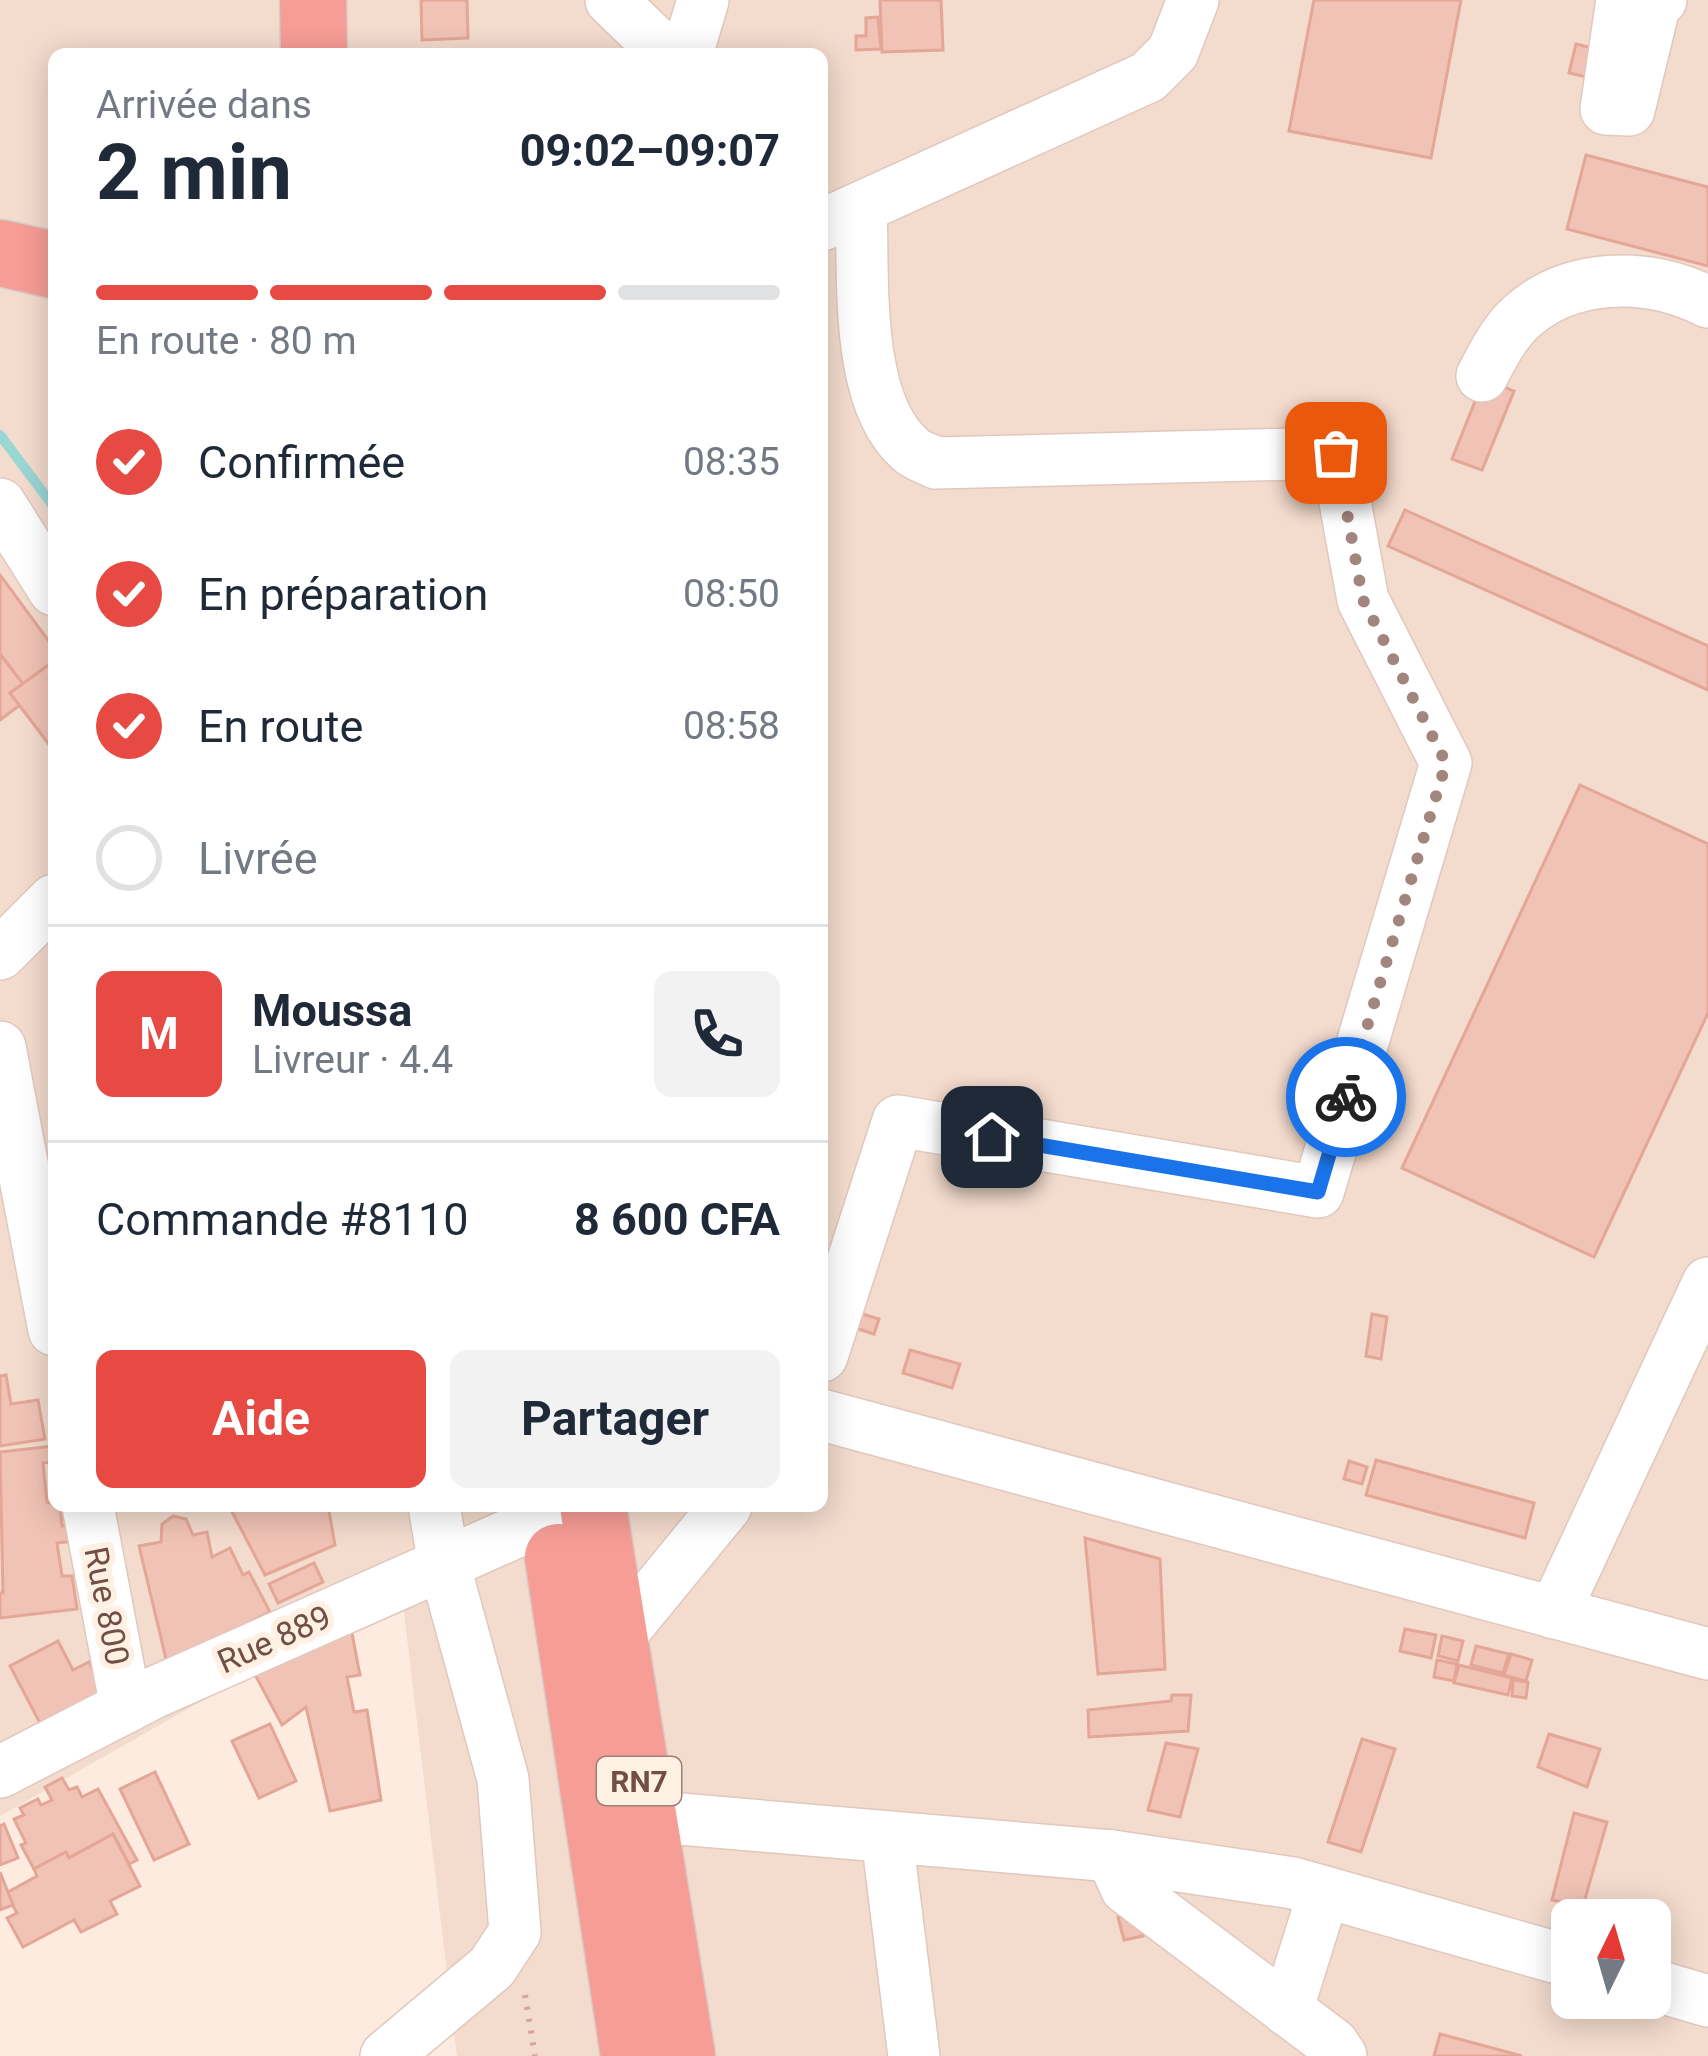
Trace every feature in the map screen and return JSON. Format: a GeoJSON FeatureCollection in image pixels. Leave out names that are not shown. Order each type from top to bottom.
{"type":"FeatureCollection","features":[{"type":"Feature","properties":{"kind":"highway"},"geometry":{"type":"LineString","coordinates":[[313,0],[314,48]]}},
{"type":"Feature","properties":{"kind":"highway"},"geometry":{"type":"LineString","coordinates":[[0,253],[48,265]]}},
{"type":"Feature","properties":{"kind":"highway","name":"RN7"},"geometry":{"type":"LineString","coordinates":[[565,1512],[634,2056]]}},
{"type":"Feature","properties":{"kind":"highway","name":"RN7"},"geometry":{"type":"LineString","coordinates":[[566,1512],[617,1639],[682,2056]]}},
{"type":"Feature","properties":{"kind":"street"},"geometry":{"type":"LineString","coordinates":[[611,0],[661,48]]}},
{"type":"Feature","properties":{"kind":"street"},"geometry":{"type":"LineString","coordinates":[[689,48],[703,0]]}},
{"type":"Feature","properties":{"kind":"street"},"geometry":{"type":"LineString","coordinates":[[828,1337],[898,1121],[1318,1192],[1446,763],[1363,600],[1336,453],[936,463],[912,452],[875,394],[842,217],[1148,77],[1173,52],[1192,0]]}},
{"type":"Feature","properties":{"kind":"street"},"geometry":{"type":"LineString","coordinates":[[1622,0],[1606,109],[1629,110],[1655,3],[1661,0]]}},
{"type":"Feature","properties":{"kind":"street"},"geometry":{"type":"LineString","coordinates":[[1482,376],[1518,320],[1558,292],[1600,280],[1643,283],[1708,302]]}},
{"type":"Feature","properties":{"kind":"street"},"geometry":{"type":"LineString","coordinates":[[0,504],[48,580]]}},
{"type":"Feature","properties":{"kind":"street"},"geometry":{"type":"LineString","coordinates":[[0,955],[48,906]]}},
{"type":"Feature","properties":{"kind":"street"},"geometry":{"type":"LineString","coordinates":[[0,1048],[48,1299]]}},
{"type":"Feature","properties":{"kind":"street"},"geometry":{"type":"LineString","coordinates":[[1554,1612],[1708,1282]]}},
{"type":"Feature","properties":{"kind":"street"},"geometry":{"type":"LineString","coordinates":[[828,1417],[1708,1654]]}},
{"type":"Feature","properties":{"kind":"street","name":"Rue 800"},"geometry":{"type":"LineString","coordinates":[[89,1512],[126,1707]]}},
{"type":"Feature","properties":{"kind":"street"},"geometry":{"type":"LineString","coordinates":[[386,2056],[492,1966],[515,1932],[503,1779],[444,1564],[435,1512]]}},
{"type":"Feature","properties":{"kind":"street","name":"Rue 889"},"geometry":{"type":"LineString","coordinates":[[0,1772],[126,1707],[558,1512]]}},
{"type":"Feature","properties":{"kind":"street"},"geometry":{"type":"LineString","coordinates":[[617,1639],[721,1512]]}},
{"type":"Feature","properties":{"kind":"street"},"geometry":{"type":"LineString","coordinates":[[645,1816],[1112,1856],[1293,1883],[1551,1956]]}},
{"type":"Feature","properties":{"kind":"street"},"geometry":{"type":"LineString","coordinates":[[887,1837],[914,2056]]}},
{"type":"Feature","properties":{"kind":"street"},"geometry":{"type":"LineString","coordinates":[[1112,1856],[1126,1888],[1333,2044],[1341,2056]]}},
{"type":"Feature","properties":{"kind":"street"},"geometry":{"type":"LineString","coordinates":[[1287,2009],[1324,1892]]}},
{"type":"Feature","properties":{"kind":"street"},"geometry":{"type":"LineString","coordinates":[[1671,1990],[1708,2001]]}},
{"type":"Feature","properties":{"kind":"shaded area"},"geometry":{"type":"Polygon","coordinates":[[[0,0],[1708,0],[1708,2056],[457,2056],[401,1587],[0,1816],[0,0]]]}},
{"type":"Feature","properties":{"kind":"building"},"geometry":{"type":"Polygon","coordinates":[[[421,0],[467,0],[468,38],[422,40],[421,0]]]}},
{"type":"Feature","properties":{"kind":"building"},"geometry":{"type":"Polygon","coordinates":[[[880,0],[941,0],[943,50],[882,52],[880,0]]]}},
{"type":"Feature","properties":{"kind":"building"},"geometry":{"type":"Polygon","coordinates":[[[1314,0],[1461,0],[1431,158],[1289,131],[1314,0]]]}},
{"type":"Feature","properties":{"kind":"building"},"geometry":{"type":"Polygon","coordinates":[[[878,17],[881,49],[856,50],[856,36],[866,36],[866,18],[878,17]]]}},
{"type":"Feature","properties":{"kind":"building"},"geometry":{"type":"Polygon","coordinates":[[[1576,44],[1605,51],[1598,80],[1569,73],[1576,44]]]}},
{"type":"Feature","properties":{"kind":"building"},"geometry":{"type":"Polygon","coordinates":[[[1586,155],[1708,187],[1708,266],[1567,229],[1586,155]]]}},
{"type":"Feature","properties":{"kind":"building"},"geometry":{"type":"Polygon","coordinates":[[[1484,379],[1514,391],[1482,470],[1452,459],[1484,379]]]}},
{"type":"Feature","properties":{"kind":"building"},"geometry":{"type":"Polygon","coordinates":[[[1405,510],[1708,646],[1708,690],[1388,546],[1405,510]]]}},
{"type":"Feature","properties":{"kind":"building"},"geometry":{"type":"Polygon","coordinates":[[[0,575],[48,640],[48,665],[23,684],[0,654],[0,575]]]}},
{"type":"Feature","properties":{"kind":"building"},"geometry":{"type":"Polygon","coordinates":[[[0,654],[23,684],[10,693],[20,705],[0,720],[0,654]]]}},
{"type":"Feature","properties":{"kind":"building"},"geometry":{"type":"Polygon","coordinates":[[[48,665],[48,743],[10,693],[48,665]]]}},
{"type":"Feature","properties":{"kind":"building"},"geometry":{"type":"Polygon","coordinates":[[[1580,785],[1708,844],[1708,1013],[1594,1257],[1402,1168],[1580,785]]]}},
{"type":"Feature","properties":{"kind":"building"},"geometry":{"type":"Polygon","coordinates":[[[859,1313],[879,1319],[874,1334],[855,1328],[859,1313]]]}},
{"type":"Feature","properties":{"kind":"building"},"geometry":{"type":"Polygon","coordinates":[[[1372,1314],[1387,1317],[1381,1359],[1366,1356],[1372,1314]]]}},
{"type":"Feature","properties":{"kind":"building"},"geometry":{"type":"Polygon","coordinates":[[[910,1350],[960,1364],[952,1388],[903,1373],[910,1350]]]}},
{"type":"Feature","properties":{"kind":"building"},"geometry":{"type":"Polygon","coordinates":[[[6,1375],[11,1404],[38,1400],[45,1439],[0,1446],[0,1376],[6,1375]]]}},
{"type":"Feature","properties":{"kind":"building"},"geometry":{"type":"Polygon","coordinates":[[[48,1447],[48,1463],[43,1463],[48,1512],[61,1512],[62,1526],[73,1524],[75,1541],[57,1543],[62,1576],[72,1576],[77,1609],[0,1618],[0,1452],[48,1447]]]}},
{"type":"Feature","properties":{"kind":"building"},"geometry":{"type":"Polygon","coordinates":[[[1376,1460],[1534,1503],[1525,1538],[1366,1495],[1376,1460]]]}},
{"type":"Feature","properties":{"kind":"building"},"geometry":{"type":"Polygon","coordinates":[[[1349,1461],[1367,1467],[1362,1484],[1344,1479],[1349,1461]]]}},
{"type":"Feature","properties":{"kind":"building"},"geometry":{"type":"Polygon","coordinates":[[[232,1512],[329,1512],[335,1545],[265,1575],[232,1512]]]}},
{"type":"Feature","properties":{"kind":"building"},"geometry":{"type":"Polygon","coordinates":[[[173,1516],[186,1519],[193,1535],[207,1532],[212,1557],[230,1548],[270,1612],[167,1663],[139,1546],[161,1542],[162,1524],[173,1516]]]}},
{"type":"Feature","properties":{"kind":"building"},"geometry":{"type":"Polygon","coordinates":[[[1085,1538],[1160,1559],[1165,1669],[1098,1674],[1085,1538]]]}},
{"type":"Feature","properties":{"kind":"building"},"geometry":{"type":"Polygon","coordinates":[[[314,1563],[323,1582],[278,1603],[269,1584],[314,1563]]]}},
{"type":"Feature","properties":{"kind":"building"},"geometry":{"type":"Polygon","coordinates":[[[350,1623],[360,1675],[347,1677],[354,1712],[367,1710],[381,1800],[330,1811],[306,1707],[282,1725],[252,1669],[350,1623]]]}},
{"type":"Feature","properties":{"kind":"building"},"geometry":{"type":"Polygon","coordinates":[[[1405,1629],[1436,1635],[1431,1658],[1400,1651],[1405,1629]]]}},
{"type":"Feature","properties":{"kind":"building"},"geometry":{"type":"Polygon","coordinates":[[[1442,1636],[1463,1641],[1458,1661],[1438,1656],[1442,1636]]]}},
{"type":"Feature","properties":{"kind":"building"},"geometry":{"type":"Polygon","coordinates":[[[58,1641],[73,1670],[89,1662],[105,1692],[41,1725],[10,1666],[58,1641]]]}},
{"type":"Feature","properties":{"kind":"building"},"geometry":{"type":"Polygon","coordinates":[[[1476,1646],[1509,1654],[1503,1673],[1471,1665],[1476,1646]]]}},
{"type":"Feature","properties":{"kind":"building"},"geometry":{"type":"Polygon","coordinates":[[[1511,1654],[1532,1660],[1526,1681],[1504,1675],[1511,1654]]]}},
{"type":"Feature","properties":{"kind":"building"},"geometry":{"type":"Polygon","coordinates":[[[1437,1660],[1457,1664],[1454,1681],[1434,1677],[1437,1660]]]}},
{"type":"Feature","properties":{"kind":"building"},"geometry":{"type":"Polygon","coordinates":[[[1459,1665],[1512,1678],[1508,1695],[1454,1683],[1459,1665]]]}},
{"type":"Feature","properties":{"kind":"building"},"geometry":{"type":"Polygon","coordinates":[[[1513,1680],[1528,1682],[1526,1698],[1512,1696],[1513,1680]]]}},
{"type":"Feature","properties":{"kind":"building"},"geometry":{"type":"Polygon","coordinates":[[[1172,1695],[1191,1695],[1188,1731],[1089,1737],[1088,1710],[1171,1701],[1172,1695]]]}},
{"type":"Feature","properties":{"kind":"building"},"geometry":{"type":"Polygon","coordinates":[[[270,1724],[296,1781],[259,1798],[232,1741],[270,1724]]]}},
{"type":"Feature","properties":{"kind":"building"},"geometry":{"type":"Polygon","coordinates":[[[1549,1734],[1600,1749],[1587,1787],[1538,1767],[1549,1734]]]}},
{"type":"Feature","properties":{"kind":"building"},"geometry":{"type":"Polygon","coordinates":[[[1362,1739],[1395,1749],[1361,1852],[1328,1842],[1362,1739]]]}},
{"type":"Feature","properties":{"kind":"building"},"geometry":{"type":"Polygon","coordinates":[[[1166,1743],[1198,1749],[1180,1817],[1148,1810],[1166,1743]]]}},
{"type":"Feature","properties":{"kind":"building"},"geometry":{"type":"Polygon","coordinates":[[[155,1772],[189,1844],[154,1860],[120,1789],[155,1772]]]}},
{"type":"Feature","properties":{"kind":"building"},"geometry":{"type":"Polygon","coordinates":[[[62,1778],[69,1790],[77,1787],[82,1797],[98,1789],[137,1860],[129,1864],[113,1834],[69,1858],[66,1852],[34,1869],[14,1819],[24,1815],[20,1808],[38,1799],[41,1805],[52,1800],[45,1787],[62,1778]]]}},
{"type":"Feature","properties":{"kind":"building"},"geometry":{"type":"Polygon","coordinates":[[[1574,1813],[1607,1822],[1585,1899],[1552,1899],[1574,1813]]]}},
{"type":"Feature","properties":{"kind":"building"},"geometry":{"type":"Polygon","coordinates":[[[4,1824],[18,1858],[0,1865],[0,1826],[4,1824]]]}},
{"type":"Feature","properties":{"kind":"building"},"geometry":{"type":"Polygon","coordinates":[[[113,1834],[140,1886],[110,1901],[117,1914],[81,1932],[74,1920],[23,1947],[7,1918],[17,1913],[6,1893],[37,1876],[34,1869],[66,1852],[69,1858],[113,1834]]]}},
{"type":"Feature","properties":{"kind":"building"},"geometry":{"type":"Polygon","coordinates":[[[0,1872],[13,1905],[0,1910],[0,1872]]]}},
{"type":"Feature","properties":{"kind":"building"},"geometry":{"type":"Polygon","coordinates":[[[1138,1912],[1143,1936],[1124,1940],[1118,1917],[1138,1912]]]}},
{"type":"Feature","properties":{"kind":"building"},"geometry":{"type":"Polygon","coordinates":[[[1440,2034],[1522,2056],[1434,2056],[1440,2034]]]}},
{"type":"Feature","properties":{"kind":"waterway"},"geometry":{"type":"LineString","coordinates":[[0,435],[48,499]]}},
{"type":"Feature","properties":{"kind":"way so far"},"geometry":{"type":"LineString","coordinates":[[1336,453],[1363,600],[1446,763],[1346,1097]]}},
{"type":"Feature","properties":{"kind":"route"},"geometry":{"type":"LineString","coordinates":[[992,1137],[1318,1192],[1346,1097]]}}]}
